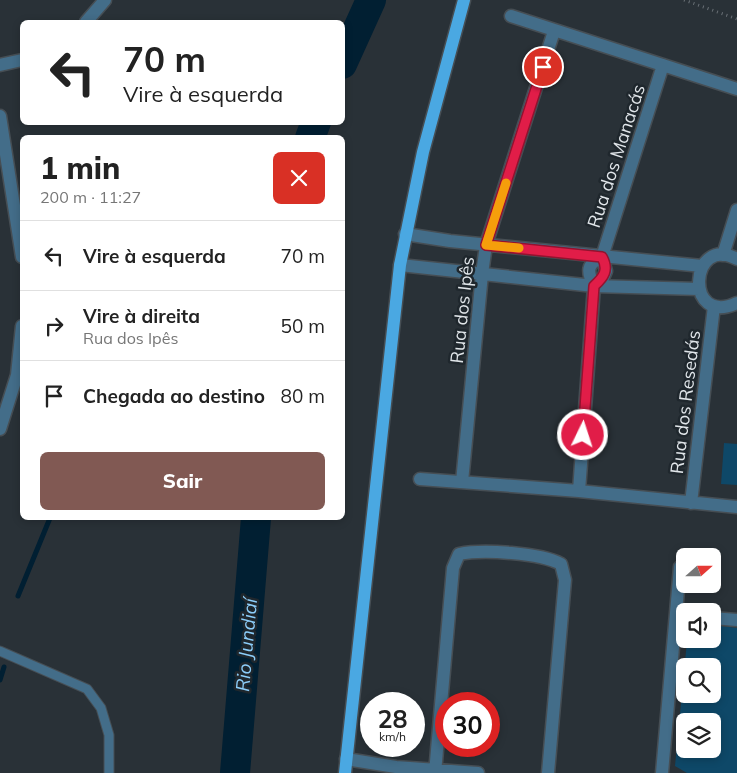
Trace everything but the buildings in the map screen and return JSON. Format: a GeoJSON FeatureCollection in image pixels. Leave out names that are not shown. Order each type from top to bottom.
{"type":"FeatureCollection","features":[{"type":"Feature","properties":{"kind":"main road"},"geometry":{"type":"LineString","coordinates":[[344,773],[400,265],[422,152],[464,0]]}},
{"type":"Feature","properties":{"kind":"street"},"geometry":{"type":"LineString","coordinates":[[88,20],[105,0]]}},
{"type":"Feature","properties":{"kind":"street"},"geometry":{"type":"LineString","coordinates":[[511,16],[737,89]]}},
{"type":"Feature","properties":{"kind":"street","name":"Rua dos Ipês"},"geometry":{"type":"LineString","coordinates":[[462,482],[486,245],[554,31]]}},
{"type":"Feature","properties":{"kind":"street"},"geometry":{"type":"LineString","coordinates":[[0,65],[20,60]]}},
{"type":"Feature","properties":{"kind":"street","name":"Rua dos Manacás"},"geometry":{"type":"LineString","coordinates":[[579,491],[594,286],[588,274],[588,266],[593,261],[602,257],[663,65]]}},
{"type":"Feature","properties":{"kind":"street"},"geometry":{"type":"LineString","coordinates":[[0,116],[20,244]]}},
{"type":"Feature","properties":{"kind":"street"},"geometry":{"type":"LineString","coordinates":[[723,255],[737,210]]}},
{"type":"Feature","properties":{"kind":"street"},"geometry":{"type":"LineString","coordinates":[[406,234],[486,245],[702,266]]}},
{"type":"Feature","properties":{"kind":"street"},"geometry":{"type":"LineString","coordinates":[[737,259],[723,255],[715,256],[702,266],[697,281],[702,296],[714,306],[722,307],[737,304]]}},
{"type":"Feature","properties":{"kind":"street"},"geometry":{"type":"LineString","coordinates":[[400,265],[594,286],[699,289]]}},
{"type":"Feature","properties":{"kind":"street","name":"Rua dos Resedás"},"geometry":{"type":"LineString","coordinates":[[690,503],[714,306]]}},
{"type":"Feature","properties":{"kind":"street"},"geometry":{"type":"LineString","coordinates":[[0,429],[18,375],[20,350]]}},
{"type":"Feature","properties":{"kind":"street"},"geometry":{"type":"LineString","coordinates":[[420,479],[579,491],[737,508]]}},
{"type":"Feature","properties":{"kind":"street"},"geometry":{"type":"LineString","coordinates":[[435,771],[453,568],[459,554],[473,551],[549,557],[561,564],[565,580],[548,773]]}},
{"type":"Feature","properties":{"kind":"street"},"geometry":{"type":"LineString","coordinates":[[721,619],[737,620]]}},
{"type":"Feature","properties":{"kind":"street"},"geometry":{"type":"LineString","coordinates":[[662,773],[677,648]]}},
{"type":"Feature","properties":{"kind":"street"},"geometry":{"type":"LineString","coordinates":[[346,759],[435,771],[478,773]]}},
{"type":"Feature","properties":{"kind":"lane"},"geometry":{"type":"LineString","coordinates":[[0,651],[88,689],[101,708],[109,735],[108,773]]}},
{"type":"Feature","properties":{"kind":"path"},"geometry":{"type":"LineString","coordinates":[[684,0],[737,18]]}},
{"type":"Feature","properties":{"kind":"shaded area"},"geometry":{"type":"Polygon","coordinates":[[[724,443],[737,444],[737,485],[721,484],[724,443]]]}},
{"type":"Feature","properties":{"kind":"shaded area"},"geometry":{"type":"Polygon","coordinates":[[[721,626],[737,628],[737,773],[687,773],[675,766],[676,756],[676,758],[721,758],[721,713],[680,713],[681,703],[721,703],[721,658],[685,658],[686,648],[721,648],[721,626]]]}},
{"type":"Feature","properties":{"kind":"waterway","name":"Rio Jundiaí"},"geometry":{"type":"LineString","coordinates":[[345,57],[371,0]]}},
{"type":"Feature","properties":{"kind":"waterway","name":"Rio Jundiaí"},"geometry":{"type":"LineString","coordinates":[[311,135],[315,125]]}},
{"type":"Feature","properties":{"kind":"waterway"},"geometry":{"type":"LineString","coordinates":[[18,596],[49,520]]}},
{"type":"Feature","properties":{"kind":"waterway","name":"Rio Jundiaí"},"geometry":{"type":"LineString","coordinates":[[235,773],[256,520]]}},
{"type":"Feature","properties":{"kind":"waterway"},"geometry":{"type":"LineString","coordinates":[[0,680],[4,667]]}},
{"type":"Feature","properties":{"kind":"slow traffic"},"geometry":{"type":"LineString","coordinates":[[506,183],[486,245],[519,248]]}},
{"type":"Feature","properties":{"kind":"route"},"geometry":{"type":"LineString","coordinates":[[543,67],[486,245],[602,257],[606,264],[603,278],[594,286],[583,435]]}}]}
